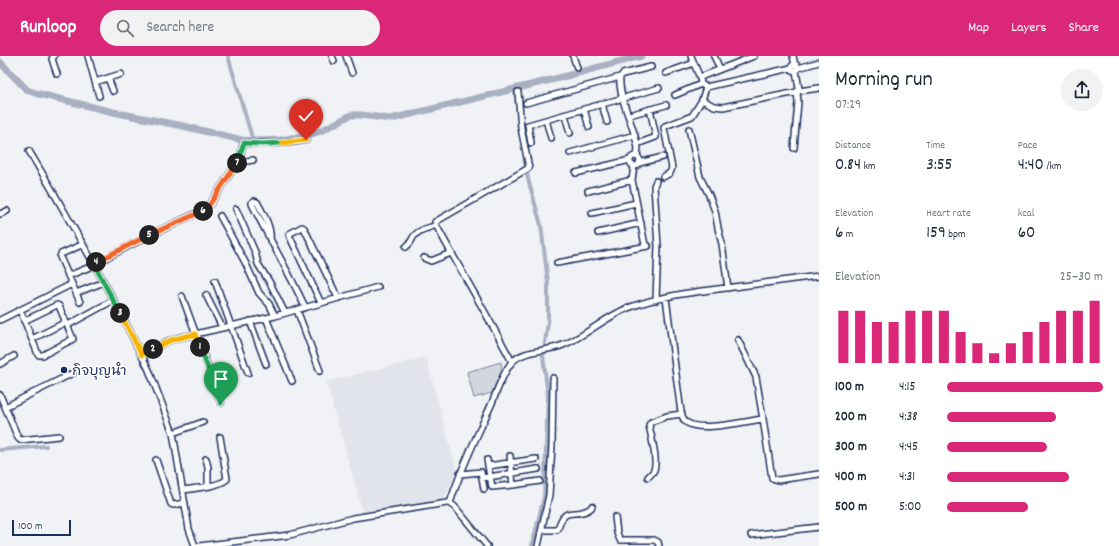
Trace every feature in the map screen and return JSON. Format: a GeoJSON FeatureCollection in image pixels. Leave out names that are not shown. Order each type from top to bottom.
{"type":"FeatureCollection","features":[{"type":"Feature","properties":{"kind":"street"},"geometry":{"type":"LineString","coordinates":[[54,56],[52,59],[57,74]]}},
{"type":"Feature","properties":{"kind":"street"},"geometry":{"type":"LineString","coordinates":[[88,56],[98,96]]}},
{"type":"Feature","properties":{"kind":"street"},"geometry":{"type":"LineString","coordinates":[[346,56],[352,73]]}},
{"type":"Feature","properties":{"kind":"street"},"geometry":{"type":"LineString","coordinates":[[573,56],[577,68]]}},
{"type":"Feature","properties":{"kind":"street"},"geometry":{"type":"LineString","coordinates":[[691,56],[701,84],[706,87],[819,62]]}},
{"type":"Feature","properties":{"kind":"street"},"geometry":{"type":"LineString","coordinates":[[714,56],[720,69]]}},
{"type":"Feature","properties":{"kind":"street"},"geometry":{"type":"LineString","coordinates":[[700,78],[739,59],[754,56]]}},
{"type":"Feature","properties":{"kind":"street"},"geometry":{"type":"LineString","coordinates":[[793,56],[798,92],[794,148]]}},
{"type":"Feature","properties":{"kind":"street"},"geometry":{"type":"LineString","coordinates":[[666,73],[694,63]]}},
{"type":"Feature","properties":{"kind":"street"},"geometry":{"type":"LineString","coordinates":[[526,103],[651,67]]}},
{"type":"Feature","properties":{"kind":"street"},"geometry":{"type":"LineString","coordinates":[[95,82],[121,74]]}},
{"type":"Feature","properties":{"kind":"street"},"geometry":{"type":"LineString","coordinates":[[620,77],[619,82],[623,98],[638,148],[637,157],[639,159],[639,163]]}},
{"type":"Feature","properties":{"kind":"street"},"geometry":{"type":"LineString","coordinates":[[108,78],[113,91]]}},
{"type":"Feature","properties":{"kind":"street"},"geometry":{"type":"LineString","coordinates":[[675,95],[701,84]]}},
{"type":"Feature","properties":{"kind":"street"},"geometry":{"type":"LineString","coordinates":[[663,177],[670,173],[672,168],[664,128],[667,124],[692,116],[702,100],[706,87]]}},
{"type":"Feature","properties":{"kind":"street"},"geometry":{"type":"LineString","coordinates":[[531,143],[528,125],[659,88]]}},
{"type":"Feature","properties":{"kind":"street"},"geometry":{"type":"LineString","coordinates":[[702,100],[714,106],[723,107],[819,88]]}},
{"type":"Feature","properties":{"kind":"street"},"geometry":{"type":"LineString","coordinates":[[512,362],[435,222],[526,169],[518,92]]}},
{"type":"Feature","properties":{"kind":"street"},"geometry":{"type":"LineString","coordinates":[[602,104],[607,122]]}},
{"type":"Feature","properties":{"kind":"street"},"geometry":{"type":"LineString","coordinates":[[629,115],[666,105]]}},
{"type":"Feature","properties":{"kind":"street"},"geometry":{"type":"LineString","coordinates":[[584,109],[588,127]]}},
{"type":"Feature","properties":{"kind":"street"},"geometry":{"type":"LineString","coordinates":[[637,144],[656,137],[650,109]]}},
{"type":"Feature","properties":{"kind":"street"},"geometry":{"type":"LineString","coordinates":[[565,115],[570,133]]}},
{"type":"Feature","properties":{"kind":"street"},"geometry":{"type":"LineString","coordinates":[[546,120],[552,138]]}},
{"type":"Feature","properties":{"kind":"street"},"geometry":{"type":"LineString","coordinates":[[689,129],[700,177],[715,211],[722,244],[728,288]]}},
{"type":"Feature","properties":{"kind":"street"},"geometry":{"type":"LineString","coordinates":[[570,153],[635,135]]}},
{"type":"Feature","properties":{"kind":"street"},"geometry":{"type":"LineString","coordinates":[[68,276],[204,210],[210,204],[239,160],[243,145],[245,143],[274,144],[306,140]]}},
{"type":"Feature","properties":{"kind":"street"},"geometry":{"type":"LineString","coordinates":[[29,151],[51,188],[142,355],[172,431],[189,529],[194,546]]}},
{"type":"Feature","properties":{"kind":"street"},"geometry":{"type":"LineString","coordinates":[[576,173],[630,160],[631,157],[637,157]]}},
{"type":"Feature","properties":{"kind":"street"},"geometry":{"type":"LineString","coordinates":[[634,166],[639,163],[663,157]]}},
{"type":"Feature","properties":{"kind":"street"},"geometry":{"type":"LineString","coordinates":[[239,160],[253,160]]}},
{"type":"Feature","properties":{"kind":"street"},"geometry":{"type":"LineString","coordinates":[[630,160],[634,166]]}},
{"type":"Feature","properties":{"kind":"street"},"geometry":{"type":"LineString","coordinates":[[557,263],[647,245],[636,203],[632,180],[634,166]]}},
{"type":"Feature","properties":{"kind":"street"},"geometry":{"type":"LineString","coordinates":[[588,191],[632,180]]}},
{"type":"Feature","properties":{"kind":"street"},"geometry":{"type":"LineString","coordinates":[[656,181],[654,186],[656,300]]}},
{"type":"Feature","properties":{"kind":"street"},"geometry":{"type":"LineString","coordinates":[[270,240],[271,233],[259,204],[256,201],[253,202],[252,204],[270,240],[286,268],[305,307]]}},
{"type":"Feature","properties":{"kind":"street"},"geometry":{"type":"LineString","coordinates":[[592,213],[636,203]]}},
{"type":"Feature","properties":{"kind":"street"},"geometry":{"type":"LineString","coordinates":[[236,209],[255,252],[258,264],[270,283],[285,313]]}},
{"type":"Feature","properties":{"kind":"street"},"geometry":{"type":"LineString","coordinates":[[0,214],[6,211]]}},
{"type":"Feature","properties":{"kind":"street"},"geometry":{"type":"LineString","coordinates":[[220,216],[246,264],[259,293],[269,304],[275,316]]}},
{"type":"Feature","properties":{"kind":"street"},"geometry":{"type":"LineString","coordinates":[[598,233],[641,223]]}},
{"type":"Feature","properties":{"kind":"street"},"geometry":{"type":"LineString","coordinates":[[406,247],[411,244],[414,235],[418,232],[436,225]]}},
{"type":"Feature","properties":{"kind":"street"},"geometry":{"type":"LineString","coordinates":[[321,303],[290,235],[302,228],[304,228],[313,245],[338,298]]}},
{"type":"Feature","properties":{"kind":"street"},"geometry":{"type":"LineString","coordinates":[[79,246],[60,256],[80,302]]}},
{"type":"Feature","properties":{"kind":"street"},"geometry":{"type":"LineString","coordinates":[[424,258],[431,261],[451,253]]}},
{"type":"Feature","properties":{"kind":"street"},"geometry":{"type":"LineString","coordinates":[[450,503],[460,474],[503,379],[512,362],[521,356],[570,342],[627,308],[656,300],[666,301],[728,288],[819,276]]}},
{"type":"Feature","properties":{"kind":"street"},"geometry":{"type":"LineString","coordinates":[[215,281],[248,373]]}},
{"type":"Feature","properties":{"kind":"street"},"geometry":{"type":"LineString","coordinates":[[0,320],[72,284]]}},
{"type":"Feature","properties":{"kind":"street"},"geometry":{"type":"LineString","coordinates":[[76,293],[99,284]]}},
{"type":"Feature","properties":{"kind":"street"},"geometry":{"type":"LineString","coordinates":[[142,355],[168,341],[222,327],[275,316],[378,287]]}},
{"type":"Feature","properties":{"kind":"street"},"geometry":{"type":"LineString","coordinates":[[206,295],[222,327]]}},
{"type":"Feature","properties":{"kind":"street"},"geometry":{"type":"LineString","coordinates":[[182,296],[221,403]]}},
{"type":"Feature","properties":{"kind":"street"},"geometry":{"type":"LineString","coordinates":[[666,301],[682,414],[685,421],[691,425],[701,427],[763,419]]}},
{"type":"Feature","properties":{"kind":"street"},"geometry":{"type":"LineString","coordinates":[[32,339],[110,302]]}},
{"type":"Feature","properties":{"kind":"street"},"geometry":{"type":"LineString","coordinates":[[20,310],[24,321],[38,354],[43,355],[72,340],[73,337],[59,306],[57,305],[24,321]]}},
{"type":"Feature","properties":{"kind":"street"},"geometry":{"type":"LineString","coordinates":[[297,310],[320,371]]}},
{"type":"Feature","properties":{"kind":"street"},"geometry":{"type":"LineString","coordinates":[[266,318],[292,381]]}},
{"type":"Feature","properties":{"kind":"street"},"geometry":{"type":"LineString","coordinates":[[250,321],[266,364]]}},
{"type":"Feature","properties":{"kind":"street"},"geometry":{"type":"LineString","coordinates":[[738,340],[756,377],[772,478],[778,480],[819,474]]}},
{"type":"Feature","properties":{"kind":"street"},"geometry":{"type":"LineString","coordinates":[[0,364],[14,356]]}},
{"type":"Feature","properties":{"kind":"street"},"geometry":{"type":"LineString","coordinates":[[5,407],[73,373]]}},
{"type":"Feature","properties":{"kind":"street"},"geometry":{"type":"LineString","coordinates":[[538,546],[549,495],[552,446],[553,378]]}},
{"type":"Feature","properties":{"kind":"street"},"geometry":{"type":"LineString","coordinates":[[0,395],[20,440],[59,436]]}},
{"type":"Feature","properties":{"kind":"street"},"geometry":{"type":"LineString","coordinates":[[648,477],[655,466],[649,425],[651,422],[667,416],[682,414]]}},
{"type":"Feature","properties":{"kind":"street"},"geometry":{"type":"LineString","coordinates":[[172,431],[203,422]]}},
{"type":"Feature","properties":{"kind":"street"},"geometry":{"type":"LineString","coordinates":[[183,490],[208,486],[223,482],[227,479],[220,437]]}},
{"type":"Feature","properties":{"kind":"street"},"geometry":{"type":"LineString","coordinates":[[510,456],[513,485]]}},
{"type":"Feature","properties":{"kind":"street"},"geometry":{"type":"LineString","coordinates":[[206,459],[208,467],[208,486]]}},
{"type":"Feature","properties":{"kind":"street"},"geometry":{"type":"LineString","coordinates":[[536,459],[510,463],[488,463],[490,477],[492,487],[540,481]]}},
{"type":"Feature","properties":{"kind":"street"},"geometry":{"type":"LineString","coordinates":[[156,460],[171,504],[185,503]]}},
{"type":"Feature","properties":{"kind":"street"},"geometry":{"type":"LineString","coordinates":[[482,478],[538,469]]}},
{"type":"Feature","properties":{"kind":"street"},"geometry":{"type":"LineString","coordinates":[[460,474],[480,472],[484,489]]}},
{"type":"Feature","properties":{"kind":"street"},"geometry":{"type":"LineString","coordinates":[[199,546],[228,544],[290,535],[353,518],[450,503],[487,546]]}},
{"type":"Feature","properties":{"kind":"street"},"geometry":{"type":"LineString","coordinates":[[542,530],[557,530],[565,514],[587,511],[592,506]]}},
{"type":"Feature","properties":{"kind":"street"},"geometry":{"type":"LineString","coordinates":[[615,516],[618,538],[620,540],[654,540],[658,542],[659,546]]}},
{"type":"Feature","properties":{"kind":"street"},"geometry":{"type":"LineString","coordinates":[[751,535],[819,527]]}},
{"type":"Feature","properties":{"kind":"shaded area"},"geometry":{"type":"Polygon","coordinates":[[[426,357],[457,471],[443,501],[363,513],[326,382],[426,357]]]}},
{"type":"Feature","properties":{"kind":"shaded area"},"geometry":{"type":"Polygon","coordinates":[[[501,362],[502,370],[492,393],[474,398],[467,372],[501,362]]]}},
{"type":"Feature","properties":{"kind":"waterway"},"geometry":{"type":"LineString","coordinates":[[228,56],[253,141]]}},
{"type":"Feature","properties":{"kind":"waterway"},"geometry":{"type":"LineString","coordinates":[[0,62],[27,90],[35,93],[113,112],[242,140],[256,141],[281,140],[308,135],[321,131],[351,115],[391,119],[555,79],[641,56]]}},
{"type":"Feature","properties":{"kind":"waterway"},"geometry":{"type":"LineString","coordinates":[[515,89],[517,106]]}},
{"type":"Feature","properties":{"kind":"waterway"},"geometry":{"type":"LineString","coordinates":[[525,161],[528,179],[541,225],[548,282],[548,322],[543,356],[548,395],[544,497],[532,546]]}},
{"type":"Feature","properties":{"kind":"waterway"},"geometry":{"type":"LineString","coordinates":[[0,450],[46,446]]}},
{"type":"Feature","properties":{"kind":"tunnel"},"geometry":{"type":"LineString","coordinates":[[648,246],[655,246]]}},
{"type":"Feature","properties":{"kind":"place","name":"กิจบุญนำ"},"geometry":{"type":"Point","coordinates":[64,370]}},
{"type":"Feature","properties":{"kind":"route"},"geometry":{"type":"LineString","coordinates":[[221,403],[195,334],[168,341],[142,355],[94,264],[207,208],[239,160],[244,143],[274,144],[306,140]]}}]}
